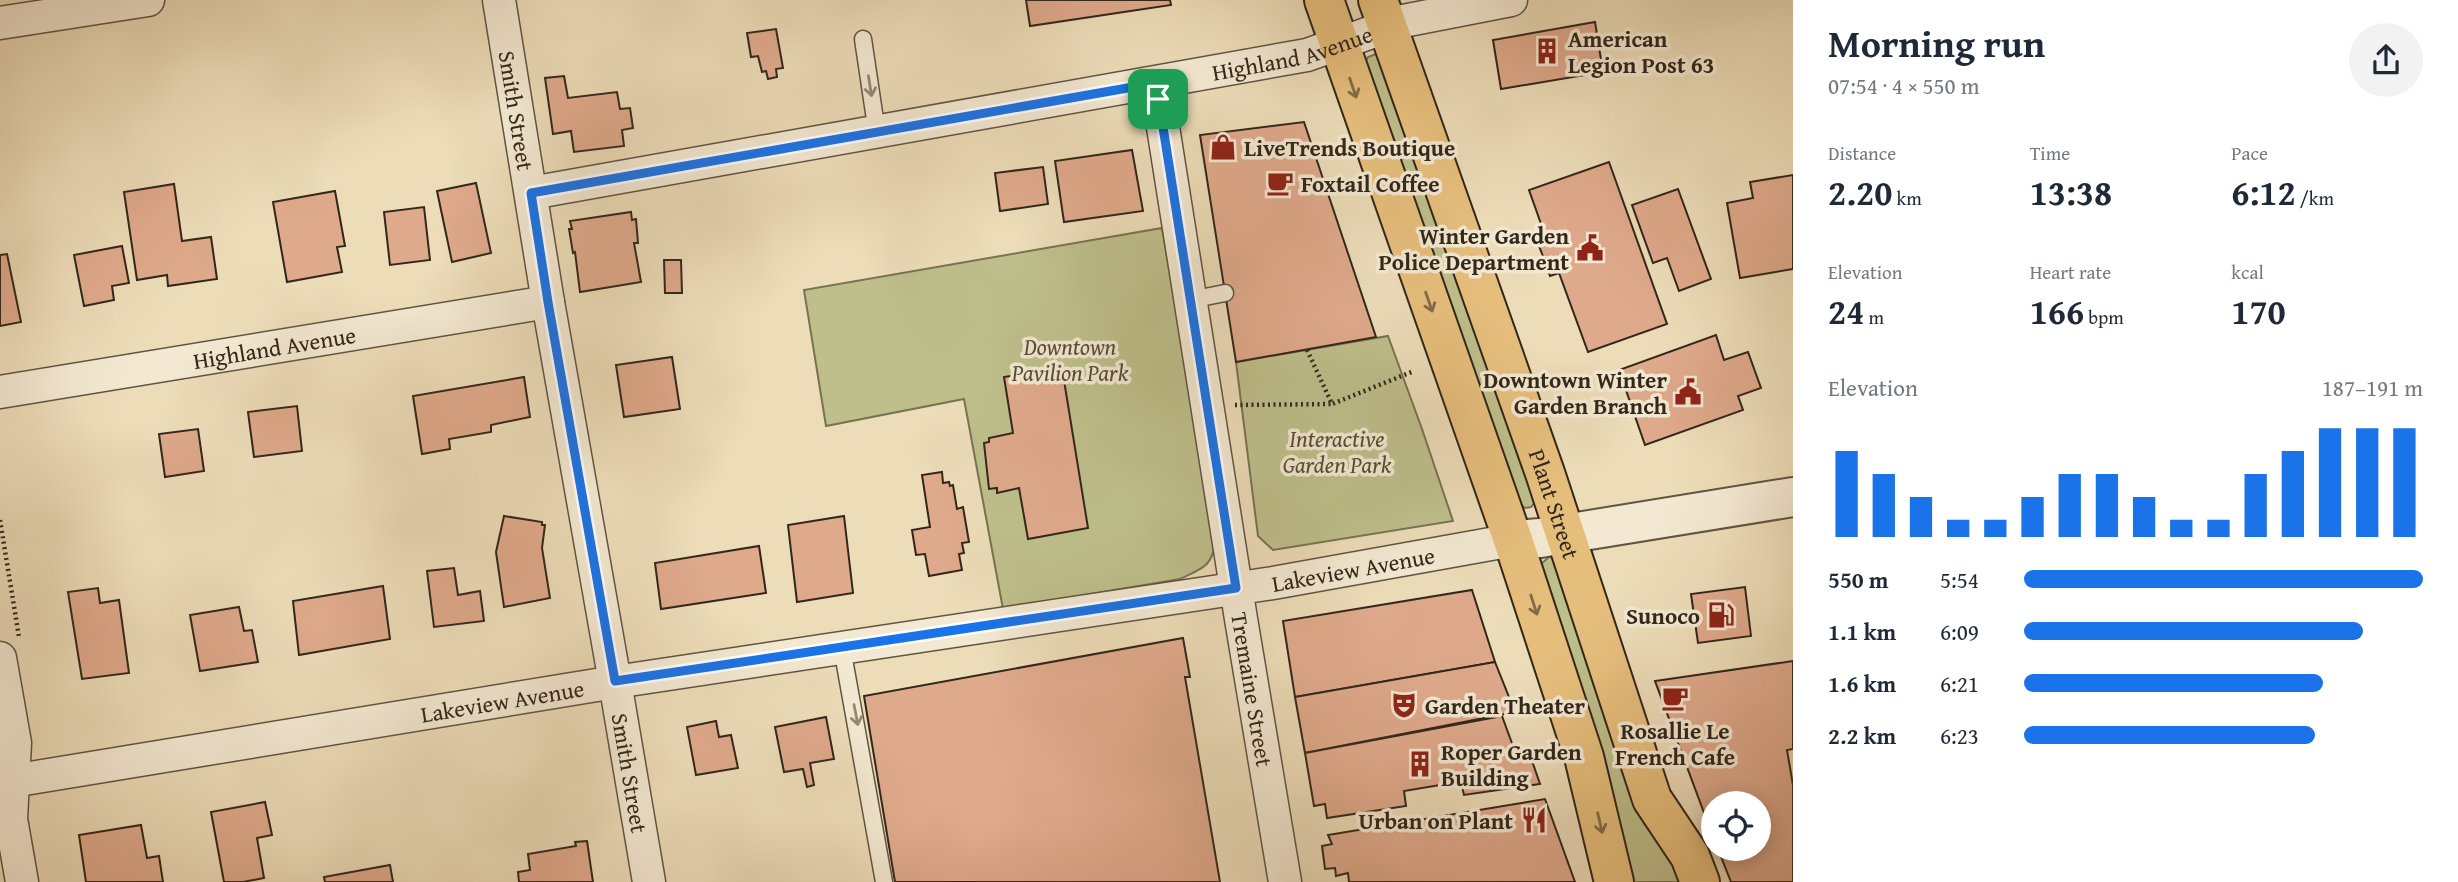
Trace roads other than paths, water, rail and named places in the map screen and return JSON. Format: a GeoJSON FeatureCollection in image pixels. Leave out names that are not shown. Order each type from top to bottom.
{"type":"FeatureCollection","features":[{"type":"Feature","properties":{"kind":"main road"},"geometry":{"type":"LineString","coordinates":[[1324,0],[1513,540],[1584,757],[1614,882]]}},
{"type":"Feature","properties":{"kind":"main road","name":"Plant Street"},"geometry":{"type":"LineString","coordinates":[[1382,13],[1541,460],[1652,799],[1690,856],[1700,882]]}},
{"type":"Feature","properties":{"kind":"street"},"geometry":{"type":"LineString","coordinates":[[0,23],[148,0]]}},
{"type":"Feature","properties":{"kind":"street","name":"Smith Street"},"geometry":{"type":"LineString","coordinates":[[499,0],[548,302],[649,882]]}},
{"type":"Feature","properties":{"kind":"street","name":"Highland Avenue"},"geometry":{"type":"LineString","coordinates":[[531,193],[1307,55],[1338,44],[1382,13],[1511,0]]}},
{"type":"Feature","properties":{"kind":"street","name":"Tremaine Street"},"geometry":{"type":"LineString","coordinates":[[1156,83],[1285,882]]}},
{"type":"Feature","properties":{"kind":"street","name":"Highland Avenue"},"geometry":{"type":"LineString","coordinates":[[0,392],[548,302]]}},
{"type":"Feature","properties":{"kind":"street","name":"Lakeview Avenue"},"geometry":{"type":"LineString","coordinates":[[7,782],[615,681],[1236,588],[1513,540],[1793,498]]}},
{"type":"Feature","properties":{"kind":"street"},"geometry":{"type":"LineString","coordinates":[[10,649],[15,743],[7,782],[22,882]]}},
{"type":"Feature","properties":{"kind":"lane"},"geometry":{"type":"LineString","coordinates":[[863,38],[877,133]]}},
{"type":"Feature","properties":{"kind":"lane"},"geometry":{"type":"LineString","coordinates":[[1190,300],[1225,293]]}},
{"type":"Feature","properties":{"kind":"lane"},"geometry":{"type":"LineString","coordinates":[[842,648],[884,882]]}},
{"type":"Feature","properties":{"kind":"place","name":"American Legion Post 63"},"geometry":{"type":"Point","coordinates":[1547,51]}},
{"type":"Feature","properties":{"kind":"place","name":"LiveTrends Boutique"},"geometry":{"type":"Point","coordinates":[1223,147]}},
{"type":"Feature","properties":{"kind":"place","name":"Foxtail Coffee"},"geometry":{"type":"Point","coordinates":[1280,183]}},
{"type":"Feature","properties":{"kind":"place","name":"Winter Garden Police Department"},"geometry":{"type":"Point","coordinates":[1590,248]}},
{"type":"Feature","properties":{"kind":"place","name":"Downtown Winter Garden Branch"},"geometry":{"type":"Point","coordinates":[1688,392]}},
{"type":"Feature","properties":{"kind":"place","name":"Sunoco"},"geometry":{"type":"Point","coordinates":[1721,615]}},
{"type":"Feature","properties":{"kind":"place","name":"Rosallie Le French Cafe"},"geometry":{"type":"Point","coordinates":[1675,698]}},
{"type":"Feature","properties":{"kind":"place","name":"Garden Theater"},"geometry":{"type":"Point","coordinates":[1404,705]}},
{"type":"Feature","properties":{"kind":"place","name":"Roper Garden Building"},"geometry":{"type":"Point","coordinates":[1420,764]}},
{"type":"Feature","properties":{"kind":"place","name":"Urban on Plant"},"geometry":{"type":"Point","coordinates":[1534,820]}},
{"type":"Feature","properties":{"kind":"park label","name":"Downtown Pavilion Park"},"geometry":{"type":"Point","coordinates":[1070,359]}},
{"type":"Feature","properties":{"kind":"park label","name":"Interactive Garden Park"},"geometry":{"type":"Point","coordinates":[1337,451]}}]}
